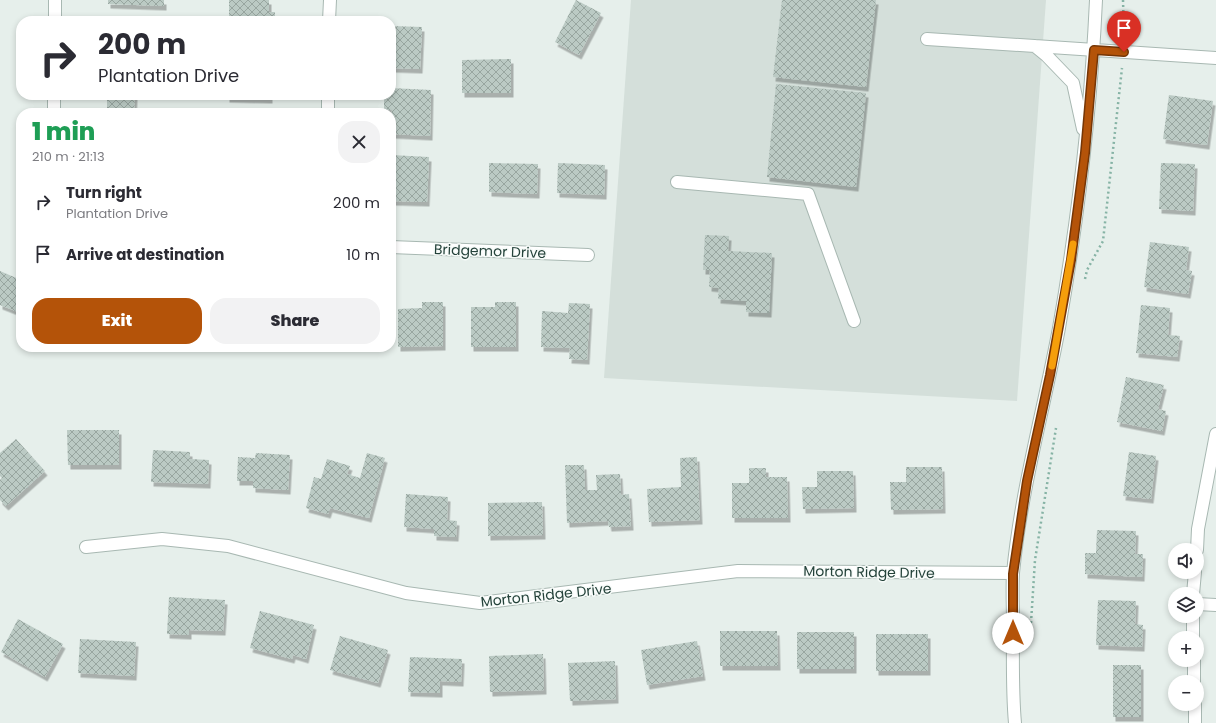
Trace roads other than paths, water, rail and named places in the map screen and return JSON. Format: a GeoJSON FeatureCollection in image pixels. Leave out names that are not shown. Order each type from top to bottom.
{"type":"FeatureCollection","features":[{"type":"Feature","properties":{"kind":"street"},"geometry":{"type":"LineString","coordinates":[[55,0],[55,16]]}},
{"type":"Feature","properties":{"kind":"street"},"geometry":{"type":"LineString","coordinates":[[330,0],[330,16]]}},
{"type":"Feature","properties":{"kind":"street"},"geometry":{"type":"LineString","coordinates":[[1015,723],[1012,692],[1013,574],[1027,481],[1050,375],[1071,260],[1086,142],[1094,50],[1096,0]]}},
{"type":"Feature","properties":{"kind":"street"},"geometry":{"type":"LineString","coordinates":[[927,39],[1216,58]]}},
{"type":"Feature","properties":{"kind":"street"},"geometry":{"type":"LineString","coordinates":[[1034,46],[1073,83],[1086,142]]}},
{"type":"Feature","properties":{"kind":"street"},"geometry":{"type":"LineString","coordinates":[[677,182],[808,194],[854,321]]}},
{"type":"Feature","properties":{"kind":"street","name":"Bridgemor Drive"},"geometry":{"type":"LineString","coordinates":[[396,247],[588,255]]}},
{"type":"Feature","properties":{"kind":"street"},"geometry":{"type":"LineString","coordinates":[[1197,543],[1198,529],[1216,434]]}},
{"type":"Feature","properties":{"kind":"street","name":"Morton Ridge Drive"},"geometry":{"type":"LineString","coordinates":[[86,547],[162,539],[228,546],[406,593],[480,603],[738,571],[1013,574]]}},
{"type":"Feature","properties":{"kind":"street"},"geometry":{"type":"LineString","coordinates":[[1204,604],[1216,605]]}},
{"type":"Feature","properties":{"kind":"street"},"geometry":{"type":"LineString","coordinates":[[1195,711],[1195,723]]}}]}
